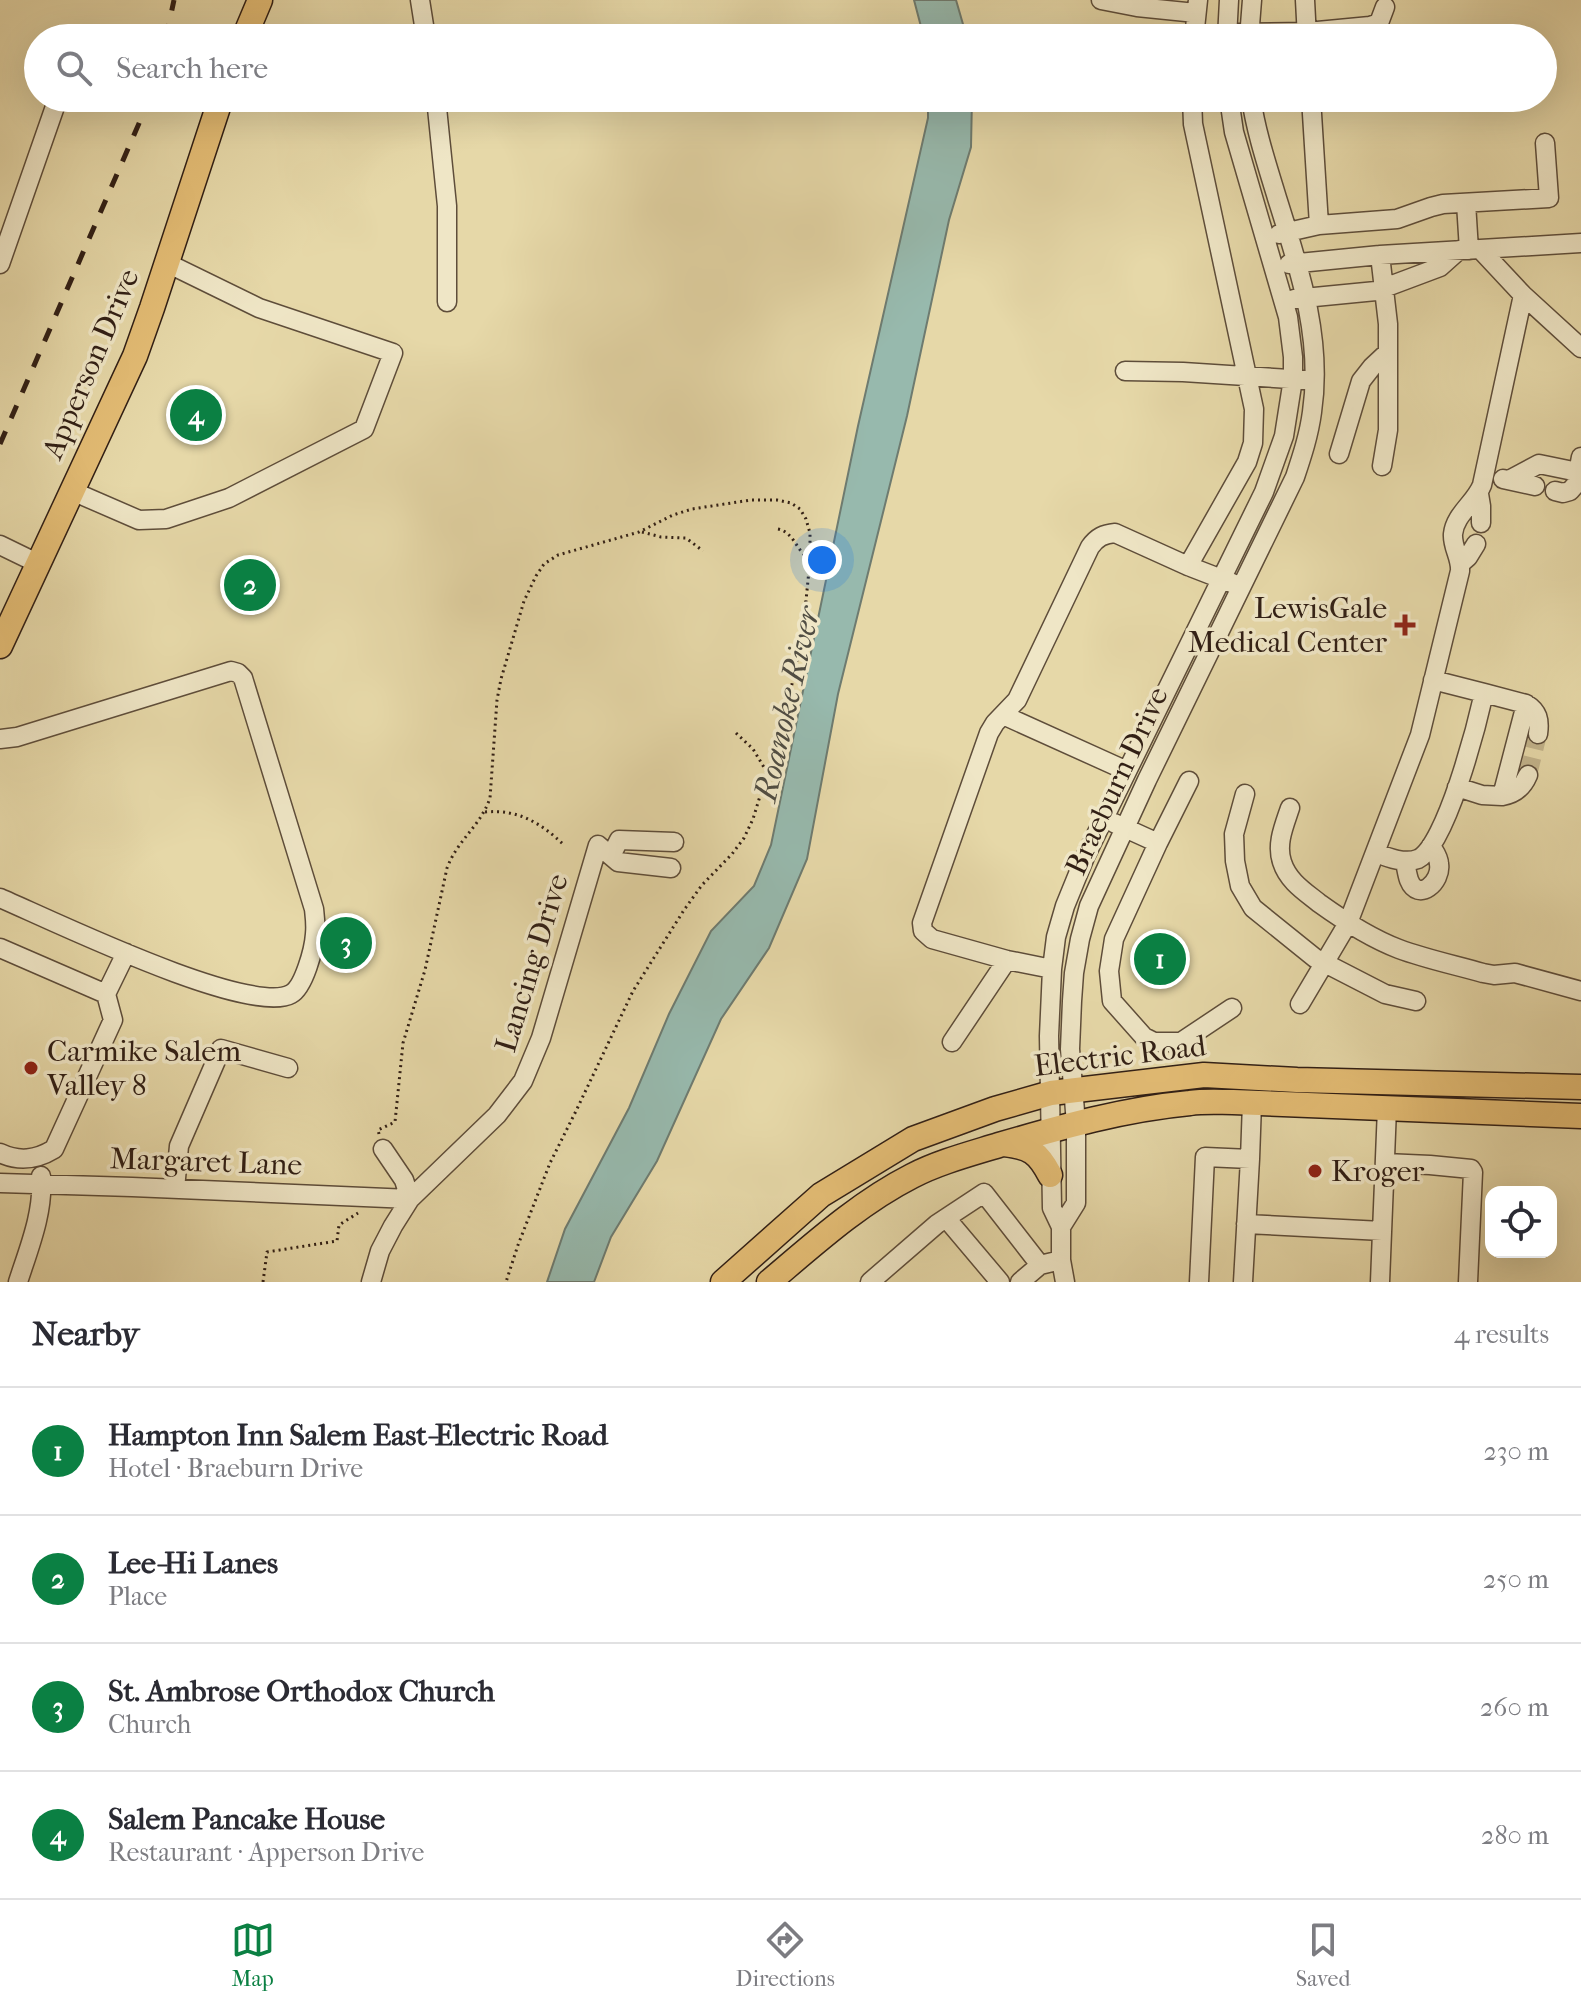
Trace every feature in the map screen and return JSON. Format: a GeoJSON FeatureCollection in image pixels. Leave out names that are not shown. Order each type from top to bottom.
{"type":"FeatureCollection","features":[{"type":"Feature","properties":{"kind":"main road"},"geometry":{"type":"LineString","coordinates":[[250,24],[260,0]]}},
{"type":"Feature","properties":{"kind":"main road","name":"Apperson Drive"},"geometry":{"type":"LineString","coordinates":[[0,646],[135,356],[216,112]]}},
{"type":"Feature","properties":{"kind":"main road","name":"Electric Road"},"geometry":{"type":"LineString","coordinates":[[723,1282],[821,1195],[913,1139],[995,1109],[1062,1092],[1204,1075],[1312,1081],[1581,1087]]}},
{"type":"Feature","properties":{"kind":"main road","name":"Electric Road"},"geometry":{"type":"LineString","coordinates":[[769,1282],[870,1201],[913,1175],[950,1160],[1050,1130],[1121,1114],[1191,1102],[1581,1116]]}},
{"type":"Feature","properties":{"kind":"main road"},"geometry":{"type":"LineString","coordinates":[[1004,1144],[1029,1149],[1043,1162],[1050,1175]]}},
{"type":"Feature","properties":{"kind":"street"},"geometry":{"type":"LineString","coordinates":[[420,0],[424,24]]}},
{"type":"Feature","properties":{"kind":"street"},"geometry":{"type":"LineString","coordinates":[[1101,0],[1137,7],[1197,6]]}},
{"type":"Feature","properties":{"kind":"street"},"geometry":{"type":"LineString","coordinates":[[1228,24],[1229,0]]}},
{"type":"Feature","properties":{"kind":"street"},"geometry":{"type":"LineString","coordinates":[[1250,24],[1252,0]]}},
{"type":"Feature","properties":{"kind":"street"},"geometry":{"type":"LineString","coordinates":[[1305,0],[1306,24]]}},
{"type":"Feature","properties":{"kind":"street"},"geometry":{"type":"LineString","coordinates":[[1376,24],[1385,7]]}},
{"type":"Feature","properties":{"kind":"street"},"geometry":{"type":"LineString","coordinates":[[0,264],[53,112]]}},
{"type":"Feature","properties":{"kind":"street"},"geometry":{"type":"LineString","coordinates":[[437,112],[447,206],[447,302]]}},
{"type":"Feature","properties":{"kind":"street"},"geometry":{"type":"LineString","coordinates":[[1188,566],[1243,472],[1255,428],[1254,409],[1193,112]]}},
{"type":"Feature","properties":{"kind":"street","name":"Braeburn Drive"},"geometry":{"type":"LineString","coordinates":[[1061,1227],[1076,1203],[1076,1124],[1062,1092],[1049,1036],[1056,937],[1085,857],[1264,492],[1284,436],[1293,379],[1288,317],[1234,132],[1231,112]]}},
{"type":"Feature","properties":{"kind":"street","name":"Braeburn Drive"},"geometry":{"type":"LineString","coordinates":[[1065,1282],[1061,1227],[1052,1208],[1050,1130],[1062,1092],[1070,1049],[1073,987],[1080,939],[1089,906],[1295,477],[1310,425],[1315,351],[1306,298],[1254,112]]}},
{"type":"Feature","properties":{"kind":"street"},"geometry":{"type":"LineString","coordinates":[[1312,112],[1319,225]]}},
{"type":"Feature","properties":{"kind":"street"},"geometry":{"type":"LineString","coordinates":[[1264,237],[1319,225],[1397,219],[1431,207],[1549,198],[1545,143]]}},
{"type":"Feature","properties":{"kind":"street"},"geometry":{"type":"LineString","coordinates":[[1466,203],[1469,250],[1581,348]]}},
{"type":"Feature","properties":{"kind":"street"},"geometry":{"type":"LineString","coordinates":[[1273,266],[1380,255],[1581,243]]}},
{"type":"Feature","properties":{"kind":"street"},"geometry":{"type":"LineString","coordinates":[[1283,300],[1376,291],[1440,267],[1469,250]]}},
{"type":"Feature","properties":{"kind":"street"},"geometry":{"type":"LineString","coordinates":[[1380,255],[1388,324],[1388,430],[1382,466]]}},
{"type":"Feature","properties":{"kind":"street"},"geometry":{"type":"LineString","coordinates":[[72,491],[139,520],[166,519],[229,498],[364,429],[393,353],[259,308],[167,263]]}},
{"type":"Feature","properties":{"kind":"street"},"geometry":{"type":"LineString","coordinates":[[1481,523],[1479,494],[1523,295]]}},
{"type":"Feature","properties":{"kind":"street"},"geometry":{"type":"LineString","coordinates":[[1339,454],[1361,381],[1388,352]]}},
{"type":"Feature","properties":{"kind":"street"},"geometry":{"type":"LineString","coordinates":[[1125,371],[1315,381]]}},
{"type":"Feature","properties":{"kind":"street"},"geometry":{"type":"LineString","coordinates":[[1509,480],[1539,464],[1580,465],[1576,484],[1570,491],[1555,491]]}},
{"type":"Feature","properties":{"kind":"street"},"geometry":{"type":"LineString","coordinates":[[1484,474],[1535,486]]}},
{"type":"Feature","properties":{"kind":"street"},"geometry":{"type":"LineString","coordinates":[[1300,1004],[1348,923],[1420,735],[1460,564],[1453,532],[1460,514],[1479,494]]}},
{"type":"Feature","properties":{"kind":"street"},"geometry":{"type":"LineString","coordinates":[[1052,969],[932,939],[923,931],[922,923],[989,733],[1017,700],[1096,539],[1115,533],[1242,586]]}},
{"type":"Feature","properties":{"kind":"street"},"geometry":{"type":"LineString","coordinates":[[1460,564],[1476,544]]}},
{"type":"Feature","properties":{"kind":"street"},"geometry":{"type":"LineString","coordinates":[[0,545],[39,564]]}},
{"type":"Feature","properties":{"kind":"street"},"geometry":{"type":"LineString","coordinates":[[0,739],[17,737],[231,671],[238,673],[243,678],[314,909],[315,937],[302,984],[289,996],[254,996],[178,975],[0,898]]}},
{"type":"Feature","properties":{"kind":"street"},"geometry":{"type":"LineString","coordinates":[[1433,680],[1526,704],[1534,709],[1538,717],[1538,734]]}},
{"type":"Feature","properties":{"kind":"street"},"geometry":{"type":"LineString","coordinates":[[1376,853],[1405,861],[1425,855],[1436,838],[1457,787],[1484,693]]}},
{"type":"Feature","properties":{"kind":"street"},"geometry":{"type":"LineString","coordinates":[[1502,796],[1526,704]]}},
{"type":"Feature","properties":{"kind":"street"},"geometry":{"type":"LineString","coordinates":[[1003,715],[1127,771]]}},
{"type":"Feature","properties":{"kind":"street"},"geometry":{"type":"LineString","coordinates":[[1149,729],[1167,740]]}},
{"type":"Feature","properties":{"kind":"street"},"geometry":{"type":"LineString","coordinates":[[1457,787],[1482,795],[1511,795],[1528,775]]}},
{"type":"Feature","properties":{"kind":"street"},"geometry":{"type":"LineString","coordinates":[[1189,781],[1114,939],[1109,971],[1112,1001],[1144,1037],[1154,1042],[1181,1042],[1232,1008]]}},
{"type":"Feature","properties":{"kind":"street"},"geometry":{"type":"LineString","coordinates":[[1245,794],[1234,834],[1235,861],[1240,886],[1253,908],[1315,958],[1385,994],[1416,1001]]}},
{"type":"Feature","properties":{"kind":"street"},"geometry":{"type":"LineString","coordinates":[[1290,808],[1280,839],[1283,864],[1289,877],[1348,923],[1399,949],[1483,973],[1515,973],[1581,991]]}},
{"type":"Feature","properties":{"kind":"street"},"geometry":{"type":"LineString","coordinates":[[1104,818],[1158,843]]}},
{"type":"Feature","properties":{"kind":"street"},"geometry":{"type":"LineString","coordinates":[[671,868],[618,862],[604,851],[619,840],[674,842]]}},
{"type":"Feature","properties":{"kind":"street"},"geometry":{"type":"LineString","coordinates":[[1405,861],[1413,886],[1428,889],[1439,874],[1438,858],[1431,846]]}},
{"type":"Feature","properties":{"kind":"street","name":"Lancing Drive"},"geometry":{"type":"LineString","coordinates":[[371,1282],[380,1251],[410,1199],[497,1115],[523,1081],[541,1038],[604,851]]}},
{"type":"Feature","properties":{"kind":"street"},"geometry":{"type":"LineString","coordinates":[[1068,899],[1089,906]]}},
{"type":"Feature","properties":{"kind":"street"},"geometry":{"type":"LineString","coordinates":[[0,948],[106,994]]}},
{"type":"Feature","properties":{"kind":"street"},"geometry":{"type":"LineString","coordinates":[[0,1153],[11,1158],[40,1158],[54,1149],[113,1020],[106,994],[126,953]]}},
{"type":"Feature","properties":{"kind":"street"},"geometry":{"type":"LineString","coordinates":[[952,1042],[1007,960]]}},
{"type":"Feature","properties":{"kind":"street"},"geometry":{"type":"LineString","coordinates":[[175,1189],[179,1146],[221,1049],[288,1068]]}},
{"type":"Feature","properties":{"kind":"street"},"geometry":{"type":"LineString","coordinates":[[1243,1282],[1252,1103]]}},
{"type":"Feature","properties":{"kind":"street"},"geometry":{"type":"LineString","coordinates":[[1380,1282],[1387,1108]]}},
{"type":"Feature","properties":{"kind":"street"},"geometry":{"type":"LineString","coordinates":[[383,1149],[404,1180],[410,1199]]}},
{"type":"Feature","properties":{"kind":"street"},"geometry":{"type":"LineString","coordinates":[[1199,1282],[1205,1157],[1250,1159]]}},
{"type":"Feature","properties":{"kind":"street"},"geometry":{"type":"LineString","coordinates":[[18,1282],[39,1211],[42,1185],[40,1158]]}},
{"type":"Feature","properties":{"kind":"street"},"geometry":{"type":"LineString","coordinates":[[1385,1163],[1471,1169],[1468,1282]]}},
{"type":"Feature","properties":{"kind":"street","name":"Margaret Lane"},"geometry":{"type":"LineString","coordinates":[[0,1183],[410,1199]]}},
{"type":"Feature","properties":{"kind":"street"},"geometry":{"type":"LineString","coordinates":[[870,1282],[946,1218],[984,1193],[1040,1265]]}},
{"type":"Feature","properties":{"kind":"street"},"geometry":{"type":"LineString","coordinates":[[946,1218],[1000,1282]]}},
{"type":"Feature","properties":{"kind":"street"},"geometry":{"type":"LineString","coordinates":[[1246,1224],[1382,1231]]}},
{"type":"Feature","properties":{"kind":"street"},"geometry":{"type":"LineString","coordinates":[[1020,1282],[1040,1265],[1061,1260]]}},
{"type":"Feature","properties":{"kind":"path"},"geometry":{"type":"LineString","coordinates":[[383,1149],[378,1130],[395,1122],[403,1043],[425,970],[447,868],[453,852],[485,812],[490,798],[501,679],[524,601],[536,576],[544,564],[558,555],[639,532],[692,509],[751,500],[791,503],[800,509],[810,533],[808,598],[797,666],[768,774],[744,838],[693,898],[633,991],[550,1163],[506,1282]]}},
{"type":"Feature","properties":{"kind":"path"},"geometry":{"type":"LineString","coordinates":[[778,529],[784,530],[810,560]]}},
{"type":"Feature","properties":{"kind":"path"},"geometry":{"type":"LineString","coordinates":[[639,532],[686,538],[703,551]]}},
{"type":"Feature","properties":{"kind":"path"},"geometry":{"type":"LineString","coordinates":[[736,733],[753,749],[768,774]]}},
{"type":"Feature","properties":{"kind":"path"},"geometry":{"type":"LineString","coordinates":[[485,812],[532,820],[564,845]]}},
{"type":"Feature","properties":{"kind":"path"},"geometry":{"type":"LineString","coordinates":[[263,1282],[267,1252],[337,1241],[339,1225],[361,1211],[362,1197]]}},
{"type":"Feature","properties":{"kind":"water"},"geometry":{"type":"Polygon","coordinates":[[[914,0],[956,0],[963,24],[920,24],[914,0]]]}},
{"type":"Feature","properties":{"kind":"water"},"geometry":{"type":"Polygon","coordinates":[[[928,112],[972,112],[971,147],[949,220],[907,416],[838,694],[807,859],[769,948],[721,1019],[657,1161],[611,1237],[594,1282],[547,1282],[565,1229],[629,1108],[669,1014],[711,931],[754,886],[771,845],[858,426],[928,112]]]}},
{"type":"Feature","properties":{"kind":"tunnel"},"geometry":{"type":"LineString","coordinates":[[1528,775],[1538,734]]}},
{"type":"Feature","properties":{"kind":"railway"},"geometry":{"type":"LineString","coordinates":[[169,24],[174,0]]}},
{"type":"Feature","properties":{"kind":"railway"},"geometry":{"type":"LineString","coordinates":[[0,444],[144,112]]}},
{"type":"Feature","properties":{"kind":"place","name":"Salem Pancake House"},"geometry":{"type":"Point","coordinates":[196,415]}},
{"type":"Feature","properties":{"kind":"place","name":"Lee-Hi Lanes"},"geometry":{"type":"Point","coordinates":[250,585]}},
{"type":"Feature","properties":{"kind":"place","name":"LewisGale Medical Center"},"geometry":{"type":"Point","coordinates":[1405,625]}},
{"type":"Feature","properties":{"kind":"place","name":"St. Ambrose Orthodox Church"},"geometry":{"type":"Point","coordinates":[346,943]}},
{"type":"Feature","properties":{"kind":"place","name":"Hampton Inn Salem East-Electric Road"},"geometry":{"type":"Point","coordinates":[1160,959]}},
{"type":"Feature","properties":{"kind":"place","name":"Carmike Salem Valley 8"},"geometry":{"type":"Point","coordinates":[31,1068]}},
{"type":"Feature","properties":{"kind":"place","name":"Kroger"},"geometry":{"type":"Point","coordinates":[1315,1171]}},
{"type":"Feature","properties":{"kind":"water label","name":"Roanoke River"},"geometry":{"type":"Point","coordinates":[787,704]}}]}
